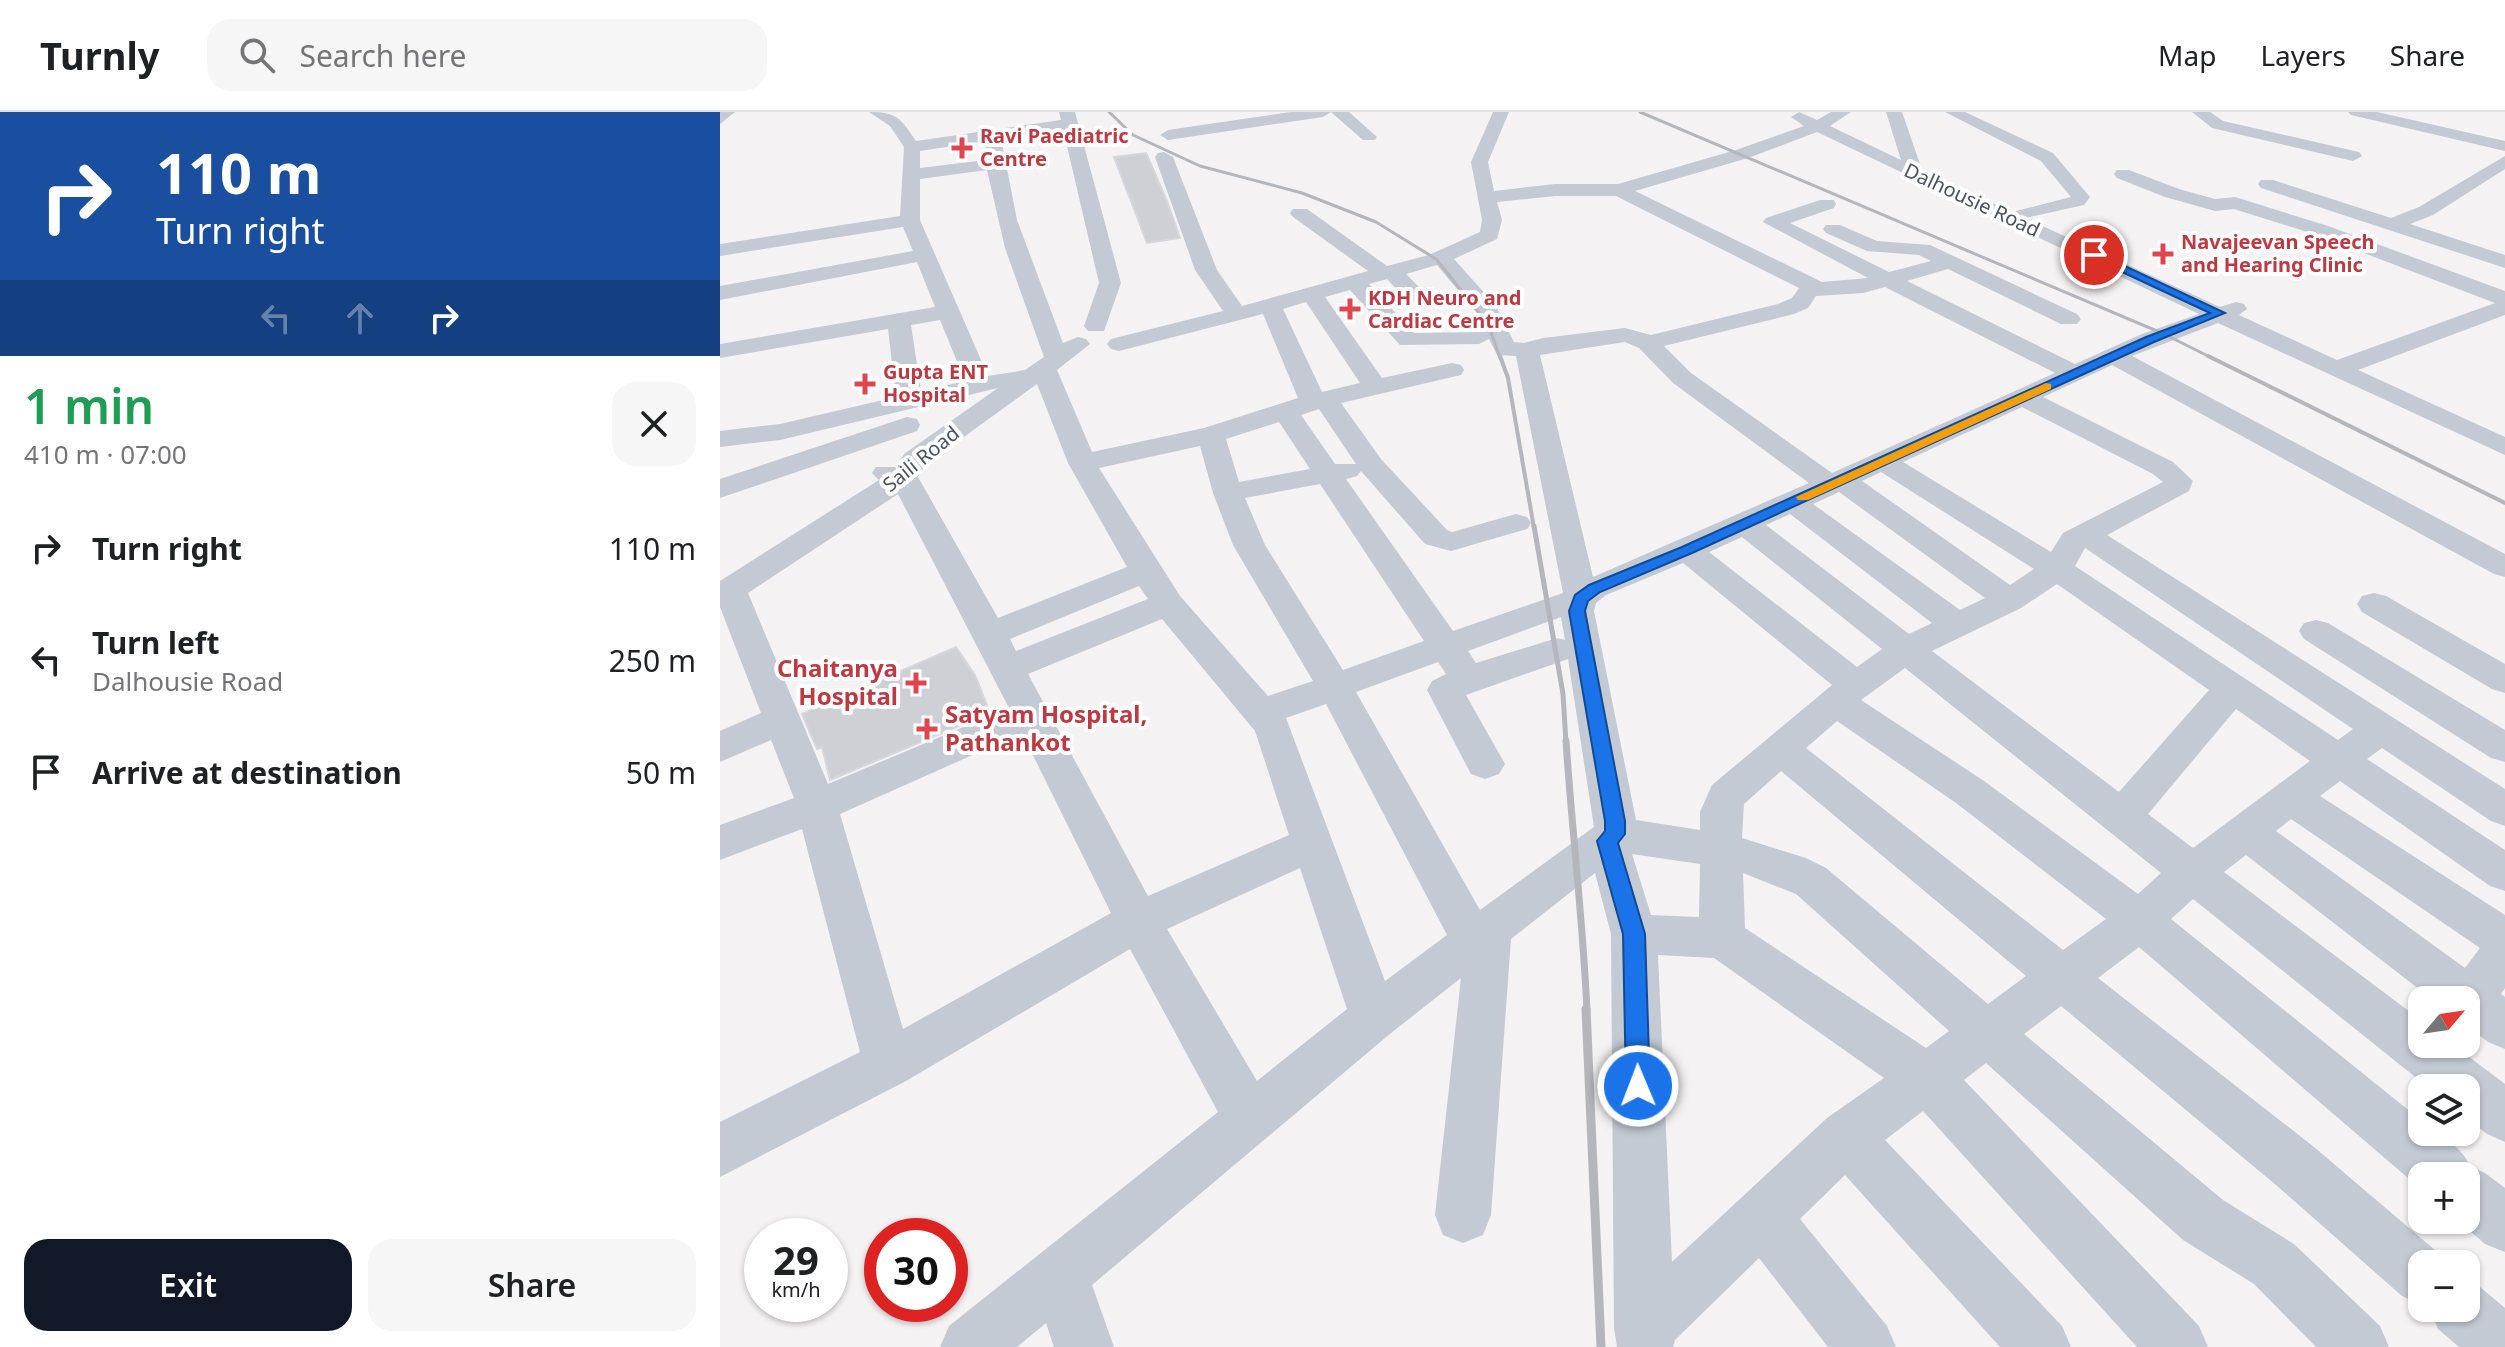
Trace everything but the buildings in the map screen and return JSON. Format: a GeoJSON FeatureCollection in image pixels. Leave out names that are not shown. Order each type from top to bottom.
{"type":"FeatureCollection","features":[{"type":"Feature","properties":{"kind":"street"},"geometry":{"type":"LineString","coordinates":[[720,119],[727,112]]}},
{"type":"Feature","properties":{"kind":"street"},"geometry":{"type":"LineString","coordinates":[[877,112],[896,123],[912,147],[910,220],[979,385]]}},
{"type":"Feature","properties":{"kind":"street"},"geometry":{"type":"LineString","coordinates":[[995,112],[994,164],[1014,242],[1062,353],[1082,463],[1168,604],[1272,726],[1374,1017]]}},
{"type":"Feature","properties":{"kind":"street"},"geometry":{"type":"LineString","coordinates":[[1168,135],[1279,115],[1323,112]]}},
{"type":"Feature","properties":{"kind":"street"},"geometry":{"type":"LineString","coordinates":[[1339,112],[1369,137]]}},
{"type":"Feature","properties":{"kind":"street"},"geometry":{"type":"LineString","coordinates":[[720,439],[780,432],[979,385],[1062,353],[1119,324],[1132,329],[1128,339],[1119,344],[1441,257],[1490,235],[1492,220],[1477,170],[1478,161],[1501,112]]}},
{"type":"Feature","properties":{"kind":"street","name":"Dalhousie Road"},"geometry":{"type":"LineString","coordinates":[[1789,112],[1822,118],[1912,168],[2228,311]]}},
{"type":"Feature","properties":{"kind":"street"},"geometry":{"type":"LineString","coordinates":[[1894,112],[1912,168]]}},
{"type":"Feature","properties":{"kind":"street"},"geometry":{"type":"LineString","coordinates":[[1953,112],[2047,157],[2081,200],[2021,213]]}},
{"type":"Feature","properties":{"kind":"street"},"geometry":{"type":"LineString","coordinates":[[2200,112],[2218,125],[2353,156]]}},
{"type":"Feature","properties":{"kind":"street"},"geometry":{"type":"LineString","coordinates":[[2356,112],[2505,146]]}},
{"type":"Feature","properties":{"kind":"street"},"geometry":{"type":"LineString","coordinates":[[1487,197],[1555,190],[1619,190],[1742,154],[1822,118]]}},
{"type":"Feature","properties":{"kind":"street"},"geometry":{"type":"LineString","coordinates":[[912,147],[945,135],[996,134],[1075,122],[1110,283],[1062,353]]}},
{"type":"Feature","properties":{"kind":"street"},"geometry":{"type":"LineString","coordinates":[[1164,157],[1206,270],[1236,314]]}},
{"type":"Feature","properties":{"kind":"street"},"geometry":{"type":"LineString","coordinates":[[2391,225],[2426,211],[2505,161]]}},
{"type":"Feature","properties":{"kind":"street"},"geometry":{"type":"LineString","coordinates":[[911,175],[994,164]]}},
{"type":"Feature","properties":{"kind":"street","name":"Dalhousie Road"},"geometry":{"type":"LineString","coordinates":[[1912,168],[2021,213],[2346,366],[2505,447]]}},
{"type":"Feature","properties":{"kind":"street"},"geometry":{"type":"LineString","coordinates":[[2123,174],[2186,197],[2215,205],[2235,203],[2321,230],[2505,299]]}},
{"type":"Feature","properties":{"kind":"street"},"geometry":{"type":"LineString","coordinates":[[2267,184],[2505,262]]}},
{"type":"Feature","properties":{"kind":"street"},"geometry":{"type":"LineString","coordinates":[[1619,190],[1818,289]]}},
{"type":"Feature","properties":{"kind":"street"},"geometry":{"type":"LineString","coordinates":[[1827,204],[1773,222],[1885,281],[2074,373]]}},
{"type":"Feature","properties":{"kind":"street"},"geometry":{"type":"LineString","coordinates":[[1093,209],[1114,206]]}},
{"type":"Feature","properties":{"kind":"street"},"geometry":{"type":"LineString","coordinates":[[1797,212],[1874,247],[1917,248],[2069,319]]}},
{"type":"Feature","properties":{"kind":"street"},"geometry":{"type":"LineString","coordinates":[[1300,213],[1388,272],[1420,300],[1440,297]]}},
{"type":"Feature","properties":{"kind":"street"},"geometry":{"type":"LineString","coordinates":[[2321,230],[2363,215]]}},
{"type":"Feature","properties":{"kind":"street"},"geometry":{"type":"LineString","coordinates":[[720,250],[910,220]]}},
{"type":"Feature","properties":{"kind":"street"},"geometry":{"type":"LineString","coordinates":[[720,293],[923,255]]}},
{"type":"Feature","properties":{"kind":"street"},"geometry":{"type":"LineString","coordinates":[[1441,257],[1488,311],[1506,350],[1625,335],[1638,337],[1682,378],[2009,600]]}},
{"type":"Feature","properties":{"kind":"street"},"geometry":{"type":"LineString","coordinates":[[1647,343],[1786,309],[1800,303],[1805,293],[1818,289],[1855,288],[1949,262]]}},
{"type":"Feature","properties":{"kind":"street"},"geometry":{"type":"LineString","coordinates":[[1354,281],[1408,340],[1479,337]]}},
{"type":"Feature","properties":{"kind":"street"},"geometry":{"type":"LineString","coordinates":[[1311,293],[1376,388]]}},
{"type":"Feature","properties":{"kind":"street"},"geometry":{"type":"LineString","coordinates":[[1270,304],[1308,405],[1326,474],[1468,679]]}},
{"type":"Feature","properties":{"kind":"street"},"geometry":{"type":"LineString","coordinates":[[2346,366],[2505,307]]}},
{"type":"Feature","properties":{"kind":"street"},"geometry":{"type":"LineString","coordinates":[[720,351],[950,311]]}},
{"type":"Feature","properties":{"kind":"street"},"geometry":{"type":"LineString","coordinates":[[1261,713],[1581,598],[1594,588],[1687,550],[2074,373],[2228,311]]}},
{"type":"Feature","properties":{"kind":"street"},"geometry":{"type":"LineString","coordinates":[[899,320],[910,401]]}},
{"type":"Feature","properties":{"kind":"street"},"geometry":{"type":"LineString","coordinates":[[1533,348],[1528,354],[1581,598],[1577,611],[1615,821],[1611,837],[1634,934],[1644,1338]]}},
{"type":"Feature","properties":{"kind":"street","name":"Saili Road"},"geometry":{"type":"LineString","coordinates":[[723,588],[901,470],[1062,353]]}},
{"type":"Feature","properties":{"kind":"street"},"geometry":{"type":"LineString","coordinates":[[2113,356],[2505,567]]}},
{"type":"Feature","properties":{"kind":"street","name":"Dalhousie Road"},"geometry":{"type":"LineString","coordinates":[[2346,366],[2505,432]]}},
{"type":"Feature","properties":{"kind":"street"},"geometry":{"type":"LineString","coordinates":[[1082,463],[1211,435],[1308,405],[1452,370]]}},
{"type":"Feature","properties":{"kind":"street"},"geometry":{"type":"LineString","coordinates":[[1722,938],[1721,812],[1726,796],[1779,748],[1907,649],[2009,600],[2057,569],[2068,546],[2084,534],[2179,485],[2179,481],[2163,468],[2023,397]]}},
{"type":"Feature","properties":{"kind":"street"},"geometry":{"type":"LineString","coordinates":[[1308,405],[1371,465],[1443,541],[1451,542],[1516,523]]}},
{"type":"Feature","properties":{"kind":"street"},"geometry":{"type":"LineString","coordinates":[[720,489],[901,426],[913,425],[942,440]]}},
{"type":"Feature","properties":{"kind":"street"},"geometry":{"type":"LineString","coordinates":[[1211,435],[1228,493],[1249,545],[1481,934],[1463,1215]]}},
{"type":"Feature","properties":{"kind":"street"},"geometry":{"type":"LineString","coordinates":[[1882,461],[2057,569],[2234,686],[2505,873]]}},
{"type":"Feature","properties":{"kind":"street"},"geometry":{"type":"LineString","coordinates":[[1228,493],[1371,465]]}},
{"type":"Feature","properties":{"kind":"street"},"geometry":{"type":"LineString","coordinates":[[901,470],[1008,668],[1138,921],[1250,1119]]}},
{"type":"Feature","properties":{"kind":"street"},"geometry":{"type":"LineString","coordinates":[[1792,502],[1956,624]]}},
{"type":"Feature","properties":{"kind":"street"},"geometry":{"type":"LineString","coordinates":[[1745,524],[2505,1116]]}},
{"type":"Feature","properties":{"kind":"street"},"geometry":{"type":"LineString","coordinates":[[2084,534],[2505,810]]}},
{"type":"Feature","properties":{"kind":"street"},"geometry":{"type":"LineString","coordinates":[[1687,550],[1846,694],[2140,920],[2430,1162]]}},
{"type":"Feature","properties":{"kind":"street"},"geometry":{"type":"LineString","coordinates":[[990,634],[1146,571]]}},
{"type":"Feature","properties":{"kind":"street"},"geometry":{"type":"LineString","coordinates":[[723,588],[817,806],[888,1064]]}},
{"type":"Feature","properties":{"kind":"street"},"geometry":{"type":"LineString","coordinates":[[1008,668],[1168,604]]}},
{"type":"Feature","properties":{"kind":"street"},"geometry":{"type":"LineString","coordinates":[[2374,604],[2505,680]]}},
{"type":"Feature","properties":{"kind":"street"},"geometry":{"type":"LineString","coordinates":[[2316,631],[2505,748]]}},
{"type":"Feature","properties":{"kind":"street"},"geometry":{"type":"LineString","coordinates":[[1485,764],[1445,690],[1468,679],[1557,650]]}},
{"type":"Feature","properties":{"kind":"street"},"geometry":{"type":"LineString","coordinates":[[2121,817],[2234,686]]}},
{"type":"Feature","properties":{"kind":"street"},"geometry":{"type":"LineString","coordinates":[[720,843],[817,806],[1031,714]]}},
{"type":"Feature","properties":{"kind":"street"},"geometry":{"type":"LineString","coordinates":[[720,748],[781,719]]}},
{"type":"Feature","properties":{"kind":"street"},"geometry":{"type":"LineString","coordinates":[[1644,1338],[1762,1216],[1846,1137],[2140,920],[2191,873],[2380,729]]}},
{"type":"Feature","properties":{"kind":"street"},"geometry":{"type":"LineString","coordinates":[[1779,748],[2295,1166],[2408,1264]]}},
{"type":"Feature","properties":{"kind":"street"},"geometry":{"type":"LineString","coordinates":[[2291,798],[2505,940]]}},
{"type":"Feature","properties":{"kind":"street"},"geometry":{"type":"LineString","coordinates":[[2245,831],[2487,1013],[2505,950]]}},
{"type":"Feature","properties":{"kind":"street"},"geometry":{"type":"LineString","coordinates":[[970,1347],[1374,1017],[1574,862],[1611,837],[1721,852],[1795,871],[1811,881],[2203,1220],[2274,1264],[2359,1347]]}},
{"type":"Feature","properties":{"kind":"street"},"geometry":{"type":"LineString","coordinates":[[720,1150],[888,1064],[1138,921],[1313,843]]}},
{"type":"Feature","properties":{"kind":"street"},"geometry":{"type":"LineString","coordinates":[[1634,934],[1722,938],[1927,1078],[2178,1347]]}},
{"type":"Feature","properties":{"kind":"street"},"geometry":{"type":"LineString","coordinates":[[1846,1137],[2041,1347]]}},
{"type":"Feature","properties":{"kind":"street"},"geometry":{"type":"LineString","coordinates":[[2480,1203],[2505,1224]]}},
{"type":"Feature","properties":{"kind":"street"},"geometry":{"type":"LineString","coordinates":[[1762,1216],[1866,1347]]}},
{"type":"Feature","properties":{"kind":"street"},"geometry":{"type":"LineString","coordinates":[[1059,1275],[1084,1347]]}},
{"type":"Feature","properties":{"kind":"street"},"geometry":{"type":"LineString","coordinates":[[2475,1322],[2504,1347]]}},
{"type":"Feature","properties":{"kind":"railway"},"geometry":{"type":"LineString","coordinates":[[1109,112],[1133,135],[1200,166],[1302,193],[1376,222],[1436,259],[1488,324],[1500,358]]}},
{"type":"Feature","properties":{"kind":"railway"},"geometry":{"type":"LineString","coordinates":[[1640,112],[2164,334],[2208,356]]}},
{"type":"Feature","properties":{"kind":"railway"},"geometry":{"type":"LineString","coordinates":[[1500,356],[1508,378],[1534,528]]}},
{"type":"Feature","properties":{"kind":"railway"},"geometry":{"type":"LineString","coordinates":[[2208,356],[2505,503]]}},
{"type":"Feature","properties":{"kind":"railway"},"geometry":{"type":"LineString","coordinates":[[2208,356],[2212,358]]}},
{"type":"Feature","properties":{"kind":"railway"},"geometry":{"type":"LineString","coordinates":[[1534,526],[1563,694],[1566,743]]}},
{"type":"Feature","properties":{"kind":"railway"},"geometry":{"type":"LineString","coordinates":[[1566,741],[1587,1011]]}},
{"type":"Feature","properties":{"kind":"railway"},"geometry":{"type":"LineString","coordinates":[[1586,1009],[1601,1347]]}},
{"type":"Feature","properties":{"kind":"slow traffic"},"geometry":{"type":"LineString","coordinates":[[1803,497],[2046,386]]}},
{"type":"Feature","properties":{"kind":"place","name":"Ravi Paediatric Centre"},"geometry":{"type":"Point","coordinates":[962,148]}},
{"type":"Feature","properties":{"kind":"place","name":"Navajeevan Speech and Hearing Clinic"},"geometry":{"type":"Point","coordinates":[2163,254]}},
{"type":"Feature","properties":{"kind":"place","name":"KDH Neuro and Cardiac Centre"},"geometry":{"type":"Point","coordinates":[1350,309]}},
{"type":"Feature","properties":{"kind":"place","name":"Gupta ENT Hospital"},"geometry":{"type":"Point","coordinates":[865,384]}},
{"type":"Feature","properties":{"kind":"place","name":"Chaitanya Hospital"},"geometry":{"type":"Point","coordinates":[916,683]}},
{"type":"Feature","properties":{"kind":"place","name":"Satyam Hospital, Pathankot"},"geometry":{"type":"Point","coordinates":[927,729]}},
{"type":"Feature","properties":{"kind":"route"},"geometry":{"type":"LineString","coordinates":[[1638,1086],[1634,934],[1607,841],[1615,834],[1615,821],[1577,611],[1581,598],[1594,588],[1687,550],[2150,339],[2220,313],[2094,255]]}}]}
